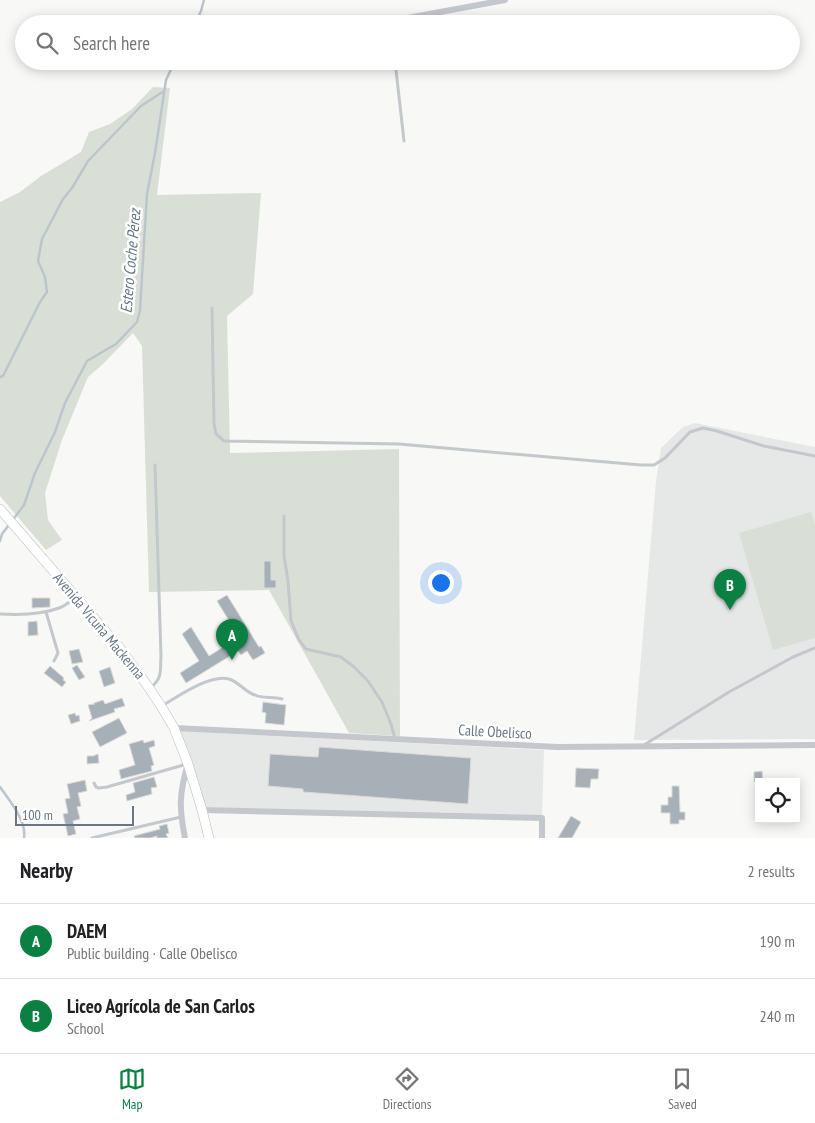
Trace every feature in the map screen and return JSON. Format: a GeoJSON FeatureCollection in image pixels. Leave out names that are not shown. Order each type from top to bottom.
{"type":"FeatureCollection","features":[{"type":"Feature","properties":{"kind":"main road","name":"Avenida Vicuña Mackenna"},"geometry":{"type":"LineString","coordinates":[[0,509],[120,646],[150,688],[174,728],[188,764],[209,838]]}},
{"type":"Feature","properties":{"kind":"street"},"geometry":{"type":"LineString","coordinates":[[430,15],[504,0]]}},
{"type":"Feature","properties":{"kind":"street","name":"Calle Obelisco"},"geometry":{"type":"LineString","coordinates":[[174,728],[558,747],[815,745]]}},
{"type":"Feature","properties":{"kind":"street"},"geometry":{"type":"LineString","coordinates":[[185,838],[180,797],[188,764]]}},
{"type":"Feature","properties":{"kind":"street"},"geometry":{"type":"LineString","coordinates":[[202,810],[542,818],[542,838]]}},
{"type":"Feature","properties":{"kind":"lane"},"geometry":{"type":"LineString","coordinates":[[396,70],[404,141]]}},
{"type":"Feature","properties":{"kind":"lane"},"geometry":{"type":"LineString","coordinates":[[212,308],[214,424],[216,434],[224,441],[399,444],[654,465],[671,452],[690,432],[702,428],[764,446],[815,456]]}},
{"type":"Feature","properties":{"kind":"lane"},"geometry":{"type":"LineString","coordinates":[[150,688],[157,682],[160,675],[161,656],[155,465]]}},
{"type":"Feature","properties":{"kind":"lane"},"geometry":{"type":"LineString","coordinates":[[284,516],[284,556],[291,621],[299,640],[306,649],[340,657],[354,667],[368,681],[382,702],[395,739]]}},
{"type":"Feature","properties":{"kind":"lane"},"geometry":{"type":"LineString","coordinates":[[0,614],[17,615],[46,612],[60,608],[76,598]]}},
{"type":"Feature","properties":{"kind":"lane"},"geometry":{"type":"LineString","coordinates":[[46,612],[58,654],[54,661]]}},
{"type":"Feature","properties":{"kind":"lane"},"geometry":{"type":"LineString","coordinates":[[641,746],[729,692],[793,657],[815,648]]}},
{"type":"Feature","properties":{"kind":"lane"},"geometry":{"type":"LineString","coordinates":[[161,706],[206,682],[227,678],[236,682],[255,696],[282,699]]}},
{"type":"Feature","properties":{"kind":"lane"},"geometry":{"type":"LineString","coordinates":[[94,783],[99,788],[107,787],[188,764]]}},
{"type":"Feature","properties":{"kind":"lane"},"geometry":{"type":"LineString","coordinates":[[92,838],[181,817]]}},
{"type":"Feature","properties":{"kind":"shaded area"},"geometry":{"type":"Polygon","coordinates":[[[153,87],[170,88],[157,195],[261,193],[253,294],[227,316],[230,453],[399,449],[400,736],[349,733],[269,590],[149,592],[142,346],[133,333],[88,377],[62,440],[45,493],[48,520],[62,540],[46,550],[0,496],[0,202],[20,192],[41,176],[81,152],[89,132],[110,124],[132,109],[153,87]]]}},
{"type":"Feature","properties":{"kind":"shaded area"},"geometry":{"type":"Polygon","coordinates":[[[695,423],[815,447],[815,739],[634,740],[656,481],[661,448],[683,427],[695,423]]]}},
{"type":"Feature","properties":{"kind":"shaded area"},"geometry":{"type":"Polygon","coordinates":[[[811,512],[815,525],[815,638],[773,650],[739,533],[811,512]]]}},
{"type":"Feature","properties":{"kind":"shaded area"},"geometry":{"type":"Polygon","coordinates":[[[178,731],[544,750],[542,818],[204,807],[198,779],[178,731]]]}},
{"type":"Feature","properties":{"kind":"building"},"geometry":{"type":"Polygon","coordinates":[[[264,561],[271,561],[271,580],[276,580],[276,588],[264,588],[264,561]]]}},
{"type":"Feature","properties":{"kind":"building"},"geometry":{"type":"Polygon","coordinates":[[[227,595],[259,647],[261,646],[265,653],[253,660],[247,651],[241,655],[238,651],[186,683],[180,673],[199,661],[182,634],[191,627],[209,656],[239,637],[217,601],[227,595]]]}},
{"type":"Feature","properties":{"kind":"building"},"geometry":{"type":"Polygon","coordinates":[[[32,598],[50,598],[50,607],[32,608],[32,598]]]}},
{"type":"Feature","properties":{"kind":"building"},"geometry":{"type":"Polygon","coordinates":[[[37,621],[38,635],[28,636],[28,622],[37,621]]]}},
{"type":"Feature","properties":{"kind":"building"},"geometry":{"type":"Polygon","coordinates":[[[79,649],[83,662],[72,664],[69,651],[79,649]]]}},
{"type":"Feature","properties":{"kind":"building"},"geometry":{"type":"Polygon","coordinates":[[[77,665],[85,677],[79,680],[72,668],[77,665]]]}},
{"type":"Feature","properties":{"kind":"building"},"geometry":{"type":"Polygon","coordinates":[[[50,666],[64,678],[63,680],[66,682],[62,687],[44,673],[50,666]]]}},
{"type":"Feature","properties":{"kind":"building"},"geometry":{"type":"Polygon","coordinates":[[[110,667],[115,683],[104,687],[99,671],[110,667]]]}},
{"type":"Feature","properties":{"kind":"building"},"geometry":{"type":"Polygon","coordinates":[[[122,698],[125,706],[114,709],[115,712],[89,721],[92,718],[88,705],[94,705],[94,703],[103,700],[105,704],[122,698]]]}},
{"type":"Feature","properties":{"kind":"building"},"geometry":{"type":"Polygon","coordinates":[[[263,702],[286,705],[284,725],[265,723],[266,713],[262,712],[263,702]]]}},
{"type":"Feature","properties":{"kind":"building"},"geometry":{"type":"Polygon","coordinates":[[[75,713],[76,716],[79,715],[80,721],[71,724],[68,715],[75,713]]]}},
{"type":"Feature","properties":{"kind":"building"},"geometry":{"type":"Polygon","coordinates":[[[119,718],[127,733],[100,747],[92,732],[119,718]]]}},
{"type":"Feature","properties":{"kind":"building"},"geometry":{"type":"Polygon","coordinates":[[[143,740],[144,743],[154,740],[155,746],[149,748],[154,765],[151,766],[152,771],[121,779],[119,770],[135,765],[129,744],[143,740]]]}},
{"type":"Feature","properties":{"kind":"building"},"geometry":{"type":"Polygon","coordinates":[[[319,747],[471,758],[468,804],[303,792],[303,789],[268,786],[270,754],[318,757],[319,747]]]}},
{"type":"Feature","properties":{"kind":"building"},"geometry":{"type":"Polygon","coordinates":[[[98,754],[99,763],[87,764],[87,756],[98,754]]]}},
{"type":"Feature","properties":{"kind":"building"},"geometry":{"type":"Polygon","coordinates":[[[576,768],[599,769],[598,779],[591,779],[590,788],[575,787],[576,768]]]}},
{"type":"Feature","properties":{"kind":"building"},"geometry":{"type":"Polygon","coordinates":[[[762,771],[763,778],[755,778],[754,782],[754,772],[762,771]]]}},
{"type":"Feature","properties":{"kind":"building"},"geometry":{"type":"Polygon","coordinates":[[[154,777],[157,787],[151,788],[152,794],[127,801],[126,795],[135,792],[133,783],[154,777]]]}},
{"type":"Feature","properties":{"kind":"building"},"geometry":{"type":"Polygon","coordinates":[[[85,780],[87,791],[78,793],[81,806],[77,807],[80,819],[73,821],[76,834],[68,836],[63,814],[68,813],[65,799],[70,798],[67,784],[85,780]]]}},
{"type":"Feature","properties":{"kind":"building"},"geometry":{"type":"Polygon","coordinates":[[[672,786],[679,786],[680,812],[685,812],[685,820],[679,820],[679,824],[670,824],[670,813],[661,813],[661,805],[668,805],[668,797],[672,797],[672,786]]]}},
{"type":"Feature","properties":{"kind":"building"},"geometry":{"type":"Polygon","coordinates":[[[571,816],[581,822],[572,838],[558,838],[571,816]]]}},
{"type":"Feature","properties":{"kind":"building"},"geometry":{"type":"Polygon","coordinates":[[[167,824],[169,833],[166,834],[168,838],[157,838],[157,836],[135,838],[134,836],[160,829],[159,826],[167,824]]]}},
{"type":"Feature","properties":{"kind":"waterway","name":"Estero Coche Pérez"},"geometry":{"type":"LineString","coordinates":[[199,15],[204,0]]}},
{"type":"Feature","properties":{"kind":"waterway","name":"Estero Coche Pérez"},"geometry":{"type":"LineString","coordinates":[[0,541],[2,534],[24,505],[35,473],[55,432],[65,403],[87,361],[116,344],[137,322],[140,310],[147,194],[166,80],[171,70]]}},
{"type":"Feature","properties":{"kind":"waterway"},"geometry":{"type":"LineString","coordinates":[[0,377],[3,376],[40,302],[47,292],[45,277],[38,261],[42,239],[63,199],[88,161],[141,106],[164,91]]}},
{"type":"Feature","properties":{"kind":"waterway","name":"Estero Coche Pérez"},"geometry":{"type":"LineString","coordinates":[[0,787],[20,818],[23,825],[24,838]]}},
{"type":"Feature","properties":{"kind":"place","name":"Liceo Agrícola de San Carlos"},"geometry":{"type":"Point","coordinates":[730,610]}},
{"type":"Feature","properties":{"kind":"place","name":"DAEM"},"geometry":{"type":"Point","coordinates":[232,660]}}]}
